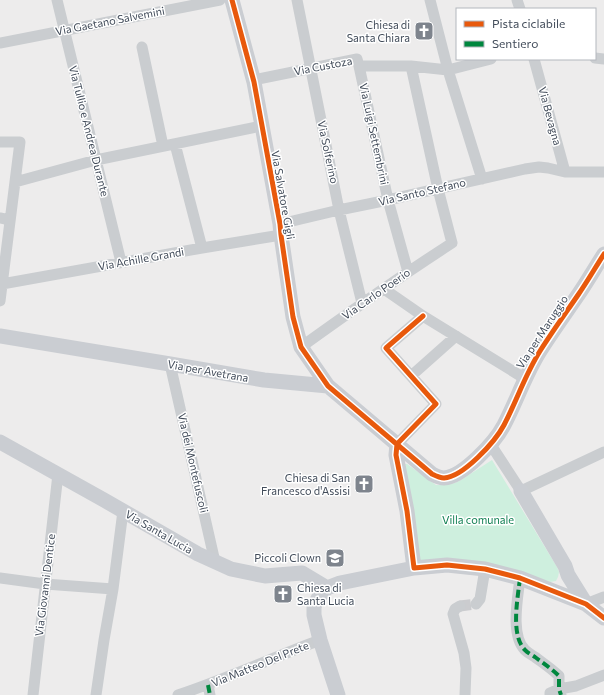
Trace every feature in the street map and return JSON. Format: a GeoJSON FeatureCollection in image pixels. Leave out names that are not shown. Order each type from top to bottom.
{"type":"FeatureCollection","features":[{"type":"Feature","properties":{"kind":"street","name":"Via Tullio e Andrea Durante"},"geometry":{"type":"LineString","coordinates":[[57,0],[121,262]]}},
{"type":"Feature","properties":{"kind":"street","name":"Via Gaetano Salvemini"},"geometry":{"type":"LineString","coordinates":[[0,43],[220,0]]}},
{"type":"Feature","properties":{"kind":"street","name":"Via Salvatore Gigli"},"geometry":{"type":"LineString","coordinates":[[232,0],[253,80],[280,230],[293,317],[301,348],[328,386]]}},
{"type":"Feature","properties":{"kind":"street","name":"Via Solferino"},"geometry":{"type":"LineString","coordinates":[[297,0],[340,210],[362,303]]}},
{"type":"Feature","properties":{"kind":"street"},"geometry":{"type":"LineString","coordinates":[[430,0],[451,82],[482,179]]}},
{"type":"Feature","properties":{"kind":"street"},"geometry":{"type":"LineString","coordinates":[[142,47],[163,146]]}},
{"type":"Feature","properties":{"kind":"street","name":"Via Custoza"},"geometry":{"type":"LineString","coordinates":[[253,80],[357,59],[359,66],[411,66],[448,70]]}},
{"type":"Feature","properties":{"kind":"street"},"geometry":{"type":"LineString","coordinates":[[448,70],[487,60]]}},
{"type":"Feature","properties":{"kind":"street","name":"Via Bevagna"},"geometry":{"type":"LineString","coordinates":[[534,60],[565,172]]}},
{"type":"Feature","properties":{"kind":"street","name":"Via Luigi Settembrini"},"geometry":{"type":"LineString","coordinates":[[359,66],[388,200],[408,272]]}},
{"type":"Feature","properties":{"kind":"street"},"geometry":{"type":"LineString","coordinates":[[411,66],[438,189]]}},
{"type":"Feature","properties":{"kind":"street"},"geometry":{"type":"LineString","coordinates":[[15,182],[96,160],[261,126]]}},
{"type":"Feature","properties":{"kind":"street"},"geometry":{"type":"LineString","coordinates":[[0,142],[20,142],[15,182],[5,219],[0,301]]}},
{"type":"Feature","properties":{"kind":"street"},"geometry":{"type":"LineString","coordinates":[[174,144],[202,248]]}},
{"type":"Feature","properties":{"kind":"street","name":"Via Santo Stefano"},"geometry":{"type":"LineString","coordinates":[[280,230],[340,210],[525,169],[539,167],[565,172],[604,172]]}},
{"type":"Feature","properties":{"kind":"street","name":"Via Carlo Poerio"},"geometry":{"type":"LineString","coordinates":[[301,348],[362,303],[452,243],[438,189]]}},
{"type":"Feature","properties":{"kind":"street","name":"Via Achille Grandi"},"geometry":{"type":"LineString","coordinates":[[2,284],[202,248],[280,230]]}},
{"type":"Feature","properties":{"kind":"street","name":"Via per Maruggio"},"geometry":{"type":"LineString","coordinates":[[397,444],[432,474],[440,478],[456,475],[471,464],[491,445],[504,426],[524,378],[604,254]]}},
{"type":"Feature","properties":{"kind":"street"},"geometry":{"type":"LineString","coordinates":[[384,289],[423,316],[524,378]]}},
{"type":"Feature","properties":{"kind":"street"},"geometry":{"type":"LineString","coordinates":[[414,568],[407,511],[396,455],[397,444],[436,404],[386,348],[423,316]]}},
{"type":"Feature","properties":{"kind":"street","name":"Via per Avetrana"},"geometry":{"type":"LineString","coordinates":[[0,336],[264,380],[328,386]]}},
{"type":"Feature","properties":{"kind":"street"},"geometry":{"type":"LineString","coordinates":[[411,376],[456,336]]}},
{"type":"Feature","properties":{"kind":"street","name":"Via dei Montefuscoli"},"geometry":{"type":"LineString","coordinates":[[170,364],[215,562]]}},
{"type":"Feature","properties":{"kind":"street"},"geometry":{"type":"LineString","coordinates":[[328,386],[397,444]]}},
{"type":"Feature","properties":{"kind":"street","name":"Via Santa Lucia"},"geometry":{"type":"LineString","coordinates":[[0,442],[198,554],[215,562],[231,569],[265,576],[302,573],[327,588]]}},
{"type":"Feature","properties":{"kind":"street"},"geometry":{"type":"LineString","coordinates":[[491,445],[521,490],[565,566],[568,575],[586,604]]}},
{"type":"Feature","properties":{"kind":"street"},"geometry":{"type":"LineString","coordinates":[[521,490],[604,452]]}},
{"type":"Feature","properties":{"kind":"street","name":"Via Giovanni Dentice"},"geometry":{"type":"LineString","coordinates":[[33,695],[58,474]]}},
{"type":"Feature","properties":{"kind":"street"},"geometry":{"type":"LineString","coordinates":[[96,695],[113,590],[123,511]]}},
{"type":"Feature","properties":{"kind":"street"},"geometry":{"type":"LineString","coordinates":[[338,695],[314,619],[314,606],[319,597],[327,588],[340,583],[414,568],[448,565],[485,569],[520,578],[586,604],[604,618]]}},
{"type":"Feature","properties":{"kind":"street"},"geometry":{"type":"LineString","coordinates":[[476,604],[480,599],[485,569]]}},
{"type":"Feature","properties":{"kind":"street"},"geometry":{"type":"LineString","coordinates":[[553,591],[565,587],[568,575]]}},
{"type":"Feature","properties":{"kind":"street"},"geometry":{"type":"LineString","coordinates":[[0,578],[45,584],[113,590]]}},
{"type":"Feature","properties":{"kind":"street"},"geometry":{"type":"LineString","coordinates":[[520,578],[516,606],[516,625],[519,642],[524,650],[553,670],[559,676],[560,692]]}},
{"type":"Feature","properties":{"kind":"street"},"geometry":{"type":"LineString","coordinates":[[586,604],[604,596]]}},
{"type":"Feature","properties":{"kind":"street"},"geometry":{"type":"LineString","coordinates":[[456,610],[466,668],[465,695]]}},
{"type":"Feature","properties":{"kind":"street","name":"Via Matteo Del Prete"},"geometry":{"type":"LineString","coordinates":[[178,695],[209,690],[284,654],[320,640]]}},
{"type":"Feature","properties":{"kind":"street"},"geometry":{"type":"LineString","coordinates":[[550,695],[550,693],[560,692],[604,675]]}},
{"type":"Feature","properties":{"kind":"green space","name":"Villa comunale"},"geometry":{"type":"Polygon","coordinates":[[[492,460],[557,567],[559,572],[556,581],[550,582],[463,561],[419,560],[405,464],[436,485],[445,485],[461,480],[492,460]]]}},
{"type":"Feature","properties":{"kind":"tunnel"},"geometry":{"type":"LineString","coordinates":[[460,606],[476,604]]}},
{"type":"Feature","properties":{"kind":"marked path"},"geometry":{"type":"LineString","coordinates":[[520,578],[516,616],[516,626],[520,643],[526,651],[559,676],[559,689],[561,695]]}},
{"type":"Feature","properties":{"kind":"marked path"},"geometry":{"type":"LineString","coordinates":[[208,685],[210,695]]}},
{"type":"Feature","properties":{"kind":"cycle path"},"geometry":{"type":"LineString","coordinates":[[232,0],[254,82],[280,224],[293,317],[301,347],[328,386],[432,474],[444,478],[460,472],[478,458],[494,440],[504,425],[540,351],[604,254]]}},
{"type":"Feature","properties":{"kind":"cycle path"},"geometry":{"type":"LineString","coordinates":[[397,444],[436,404],[386,348],[423,316]]}},
{"type":"Feature","properties":{"kind":"cycle path"},"geometry":{"type":"LineString","coordinates":[[397,444],[396,455],[407,511],[414,568],[447,565],[485,569],[520,578],[586,604],[604,618]]}},
{"type":"Feature","properties":{"kind":"place","name":"Chiesa di Santa Chiara"},"geometry":{"type":"Point","coordinates":[424,31]}},
{"type":"Feature","properties":{"kind":"place","name":"Chiesa di San Francesco d'Assisi"},"geometry":{"type":"Point","coordinates":[364,484]}},
{"type":"Feature","properties":{"kind":"place","name":"Piccoli Clown"},"geometry":{"type":"Point","coordinates":[335,558]}},
{"type":"Feature","properties":{"kind":"place","name":"Chiesa di Santa Lucia"},"geometry":{"type":"Point","coordinates":[283,594]}}]}
